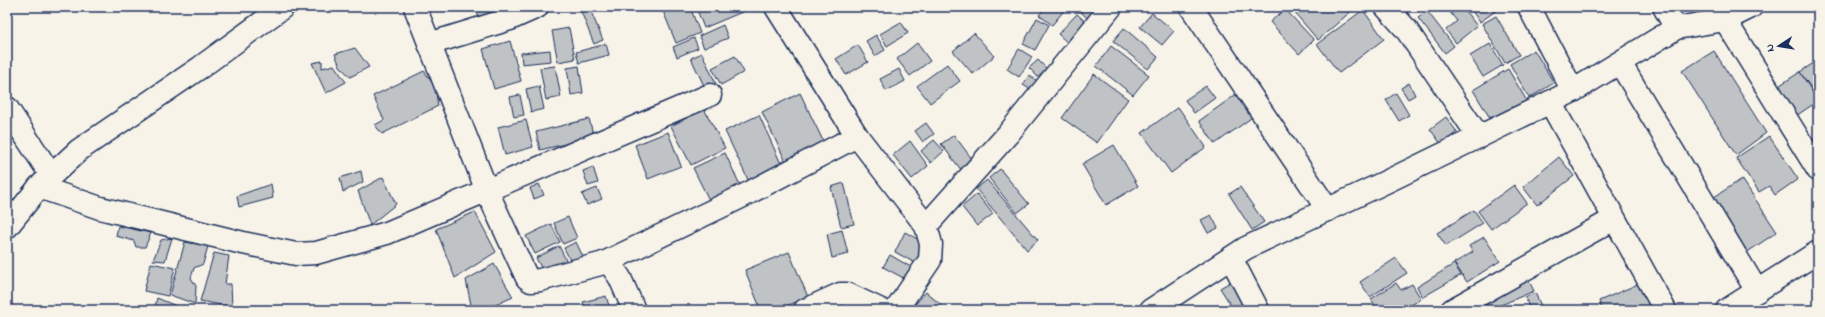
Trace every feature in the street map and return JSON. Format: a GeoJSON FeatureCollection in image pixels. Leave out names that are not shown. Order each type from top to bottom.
{"type":"FeatureCollection","features":[{"type":"Feature","properties":{"kind":"street"},"geometry":{"type":"LineString","coordinates":[[7,227],[45,181],[80,150],[201,67],[283,7]]}},
{"type":"Feature","properties":{"kind":"street"},"geometry":{"type":"LineString","coordinates":[[415,7],[487,191],[527,278],[531,281],[604,263],[743,196],[857,136]]}},
{"type":"Feature","properties":{"kind":"street"},"geometry":{"type":"LineString","coordinates":[[429,44],[510,19],[537,7]]}},
{"type":"Feature","properties":{"kind":"street"},"geometry":{"type":"LineString","coordinates":[[776,7],[857,136],[926,226],[930,244],[930,260],[896,310]]}},
{"type":"Feature","properties":{"kind":"street"},"geometry":{"type":"LineString","coordinates":[[926,226],[1008,134],[1111,7]]}},
{"type":"Feature","properties":{"kind":"street"},"geometry":{"type":"LineString","coordinates":[[1191,7],[1328,210]]}},
{"type":"Feature","properties":{"kind":"street"},"geometry":{"type":"LineString","coordinates":[[1386,7],[1406,29],[1479,137]]}},
{"type":"Feature","properties":{"kind":"street"},"geometry":{"type":"LineString","coordinates":[[1529,7],[1573,91]]}},
{"type":"Feature","properties":{"kind":"street"},"geometry":{"type":"LineString","coordinates":[[1664,7],[1676,28]]}},
{"type":"Feature","properties":{"kind":"street"},"geometry":{"type":"LineString","coordinates":[[1152,310],[1246,248],[1328,210],[1573,91],[1676,28],[1725,20],[1751,7]]}},
{"type":"Feature","properties":{"kind":"street"},"geometry":{"type":"LineString","coordinates":[[1725,20],[1818,170]]}},
{"type":"Feature","properties":{"kind":"street"},"geometry":{"type":"LineString","coordinates":[[1620,62],[1757,290]]}},
{"type":"Feature","properties":{"kind":"street"},"geometry":{"type":"LineString","coordinates":[[7,108],[45,181],[100,208],[296,254],[316,253],[387,233],[710,95]]}},
{"type":"Feature","properties":{"kind":"street"},"geometry":{"type":"LineString","coordinates":[[1550,102],[1665,310]]}},
{"type":"Feature","properties":{"kind":"street"},"geometry":{"type":"LineString","coordinates":[[1452,310],[1614,219]]}},
{"type":"Feature","properties":{"kind":"street"},"geometry":{"type":"LineString","coordinates":[[1727,310],[1818,252]]}},
{"type":"Feature","properties":{"kind":"street"},"geometry":{"type":"LineString","coordinates":[[1231,258],[1258,310]]}},
{"type":"Feature","properties":{"kind":"street"},"geometry":{"type":"LineString","coordinates":[[604,263],[611,265],[620,278],[634,310]]}},
{"type":"Feature","properties":{"kind":"street"},"geometry":{"type":"LineString","coordinates":[[805,310],[840,294],[847,294],[881,310]]}},
{"type":"Feature","properties":{"kind":"building"},"geometry":{"type":"Polygon","coordinates":[[[474,7],[491,7],[494,13],[480,19],[474,7]]]}},
{"type":"Feature","properties":{"kind":"building"},"geometry":{"type":"Polygon","coordinates":[[[589,7],[603,40],[594,44],[580,9],[589,7]]]}},
{"type":"Feature","properties":{"kind":"building"},"geometry":{"type":"Polygon","coordinates":[[[674,7],[690,7],[700,33],[676,43],[663,11],[674,7]]]}},
{"type":"Feature","properties":{"kind":"building"},"geometry":{"type":"Polygon","coordinates":[[[696,7],[754,7],[704,28],[696,7]]]}},
{"type":"Feature","properties":{"kind":"building"},"geometry":{"type":"Polygon","coordinates":[[[1046,7],[1067,7],[1052,25],[1039,15],[1046,7]]]}},
{"type":"Feature","properties":{"kind":"building"},"geometry":{"type":"Polygon","coordinates":[[[1086,7],[1103,7],[1090,21],[1081,12],[1086,7]]]}},
{"type":"Feature","properties":{"kind":"building"},"geometry":{"type":"Polygon","coordinates":[[[1300,7],[1356,7],[1318,40],[1294,12],[1300,7]]]}},
{"type":"Feature","properties":{"kind":"building"},"geometry":{"type":"Polygon","coordinates":[[[1446,7],[1462,7],[1477,26],[1456,43],[1446,30],[1457,21],[1446,7]]]}},
{"type":"Feature","properties":{"kind":"building"},"geometry":{"type":"Polygon","coordinates":[[[1469,7],[1501,7],[1480,22],[1469,7]]]}},
{"type":"Feature","properties":{"kind":"building"},"geometry":{"type":"Polygon","coordinates":[[[1285,9],[1314,40],[1299,54],[1270,22],[1285,9]]]}},
{"type":"Feature","properties":{"kind":"building"},"geometry":{"type":"Polygon","coordinates":[[[1363,10],[1384,39],[1339,73],[1317,44],[1363,10]]]}},
{"type":"Feature","properties":{"kind":"building"},"geometry":{"type":"Polygon","coordinates":[[[1427,11],[1454,46],[1445,53],[1418,18],[1427,11]]]}},
{"type":"Feature","properties":{"kind":"building"},"geometry":{"type":"Polygon","coordinates":[[[1152,13],[1174,31],[1162,45],[1140,27],[1152,13]]]}},
{"type":"Feature","properties":{"kind":"building"},"geometry":{"type":"Polygon","coordinates":[[[1077,14],[1088,24],[1069,44],[1058,34],[1077,14]]]}},
{"type":"Feature","properties":{"kind":"building"},"geometry":{"type":"Polygon","coordinates":[[[1496,16],[1519,55],[1505,63],[1482,24],[1496,16]]]}},
{"type":"Feature","properties":{"kind":"building"},"geometry":{"type":"Polygon","coordinates":[[[1037,18],[1049,25],[1035,50],[1023,44],[1037,18]]]}},
{"type":"Feature","properties":{"kind":"building"},"geometry":{"type":"Polygon","coordinates":[[[901,22],[908,33],[887,46],[880,34],[901,22]]]}},
{"type":"Feature","properties":{"kind":"building"},"geometry":{"type":"Polygon","coordinates":[[[723,25],[728,38],[704,48],[699,36],[723,25]]]}},
{"type":"Feature","properties":{"kind":"building"},"geometry":{"type":"Polygon","coordinates":[[[569,28],[575,59],[558,62],[552,31],[569,28]]]}},
{"type":"Feature","properties":{"kind":"building"},"geometry":{"type":"Polygon","coordinates":[[[1124,28],[1158,57],[1148,69],[1113,41],[1124,28]]]}},
{"type":"Feature","properties":{"kind":"building"},"geometry":{"type":"Polygon","coordinates":[[[974,33],[994,56],[973,74],[953,51],[974,33]]]}},
{"type":"Feature","properties":{"kind":"building"},"geometry":{"type":"Polygon","coordinates":[[[876,35],[885,50],[875,56],[866,41],[876,35]]]}},
{"type":"Feature","properties":{"kind":"building"},"geometry":{"type":"Polygon","coordinates":[[[694,38],[698,48],[677,57],[673,47],[694,38]]]}},
{"type":"Feature","properties":{"kind":"building"},"geometry":{"type":"Polygon","coordinates":[[[510,41],[521,81],[494,89],[483,49],[510,41]]]}},
{"type":"Feature","properties":{"kind":"building"},"geometry":{"type":"Polygon","coordinates":[[[917,43],[930,61],[910,76],[897,59],[917,43]]]}},
{"type":"Feature","properties":{"kind":"building"},"geometry":{"type":"Polygon","coordinates":[[[606,44],[609,55],[579,63],[576,52],[606,44]]]}},
{"type":"Feature","properties":{"kind":"building"},"geometry":{"type":"Polygon","coordinates":[[[1490,44],[1503,65],[1483,77],[1470,56],[1490,44]]]}},
{"type":"Feature","properties":{"kind":"building"},"geometry":{"type":"Polygon","coordinates":[[[858,45],[868,62],[846,75],[836,59],[858,45]]]}},
{"type":"Feature","properties":{"kind":"building"},"geometry":{"type":"Polygon","coordinates":[[[1111,46],[1149,75],[1133,95],[1096,66],[1111,46]]]}},
{"type":"Feature","properties":{"kind":"building"},"geometry":{"type":"Polygon","coordinates":[[[355,48],[369,67],[350,77],[340,66],[335,54],[355,48]]]}},
{"type":"Feature","properties":{"kind":"building"},"geometry":{"type":"Polygon","coordinates":[[[1019,49],[1032,57],[1019,77],[1007,69],[1019,49]]]}},
{"type":"Feature","properties":{"kind":"building"},"geometry":{"type":"Polygon","coordinates":[[[550,50],[551,61],[522,64],[521,53],[550,50]]]}},
{"type":"Feature","properties":{"kind":"building"},"geometry":{"type":"Polygon","coordinates":[[[1534,50],[1554,83],[1529,98],[1510,64],[1534,50]]]}},
{"type":"Feature","properties":{"kind":"building"},"geometry":{"type":"Polygon","coordinates":[[[1714,51],[1766,133],[1736,155],[1682,71],[1714,51]]]}},
{"type":"Feature","properties":{"kind":"building"},"geometry":{"type":"Polygon","coordinates":[[[702,53],[716,84],[705,88],[691,58],[702,53]]]}},
{"type":"Feature","properties":{"kind":"building"},"geometry":{"type":"Polygon","coordinates":[[[735,56],[744,72],[721,85],[712,68],[735,56]]]}},
{"type":"Feature","properties":{"kind":"building"},"geometry":{"type":"Polygon","coordinates":[[[1038,60],[1049,71],[1040,79],[1029,68],[1038,60]]]}},
{"type":"Feature","properties":{"kind":"building"},"geometry":{"type":"Polygon","coordinates":[[[1818,60],[1818,98],[1800,72],[1818,60]]]}},
{"type":"Feature","properties":{"kind":"building"},"geometry":{"type":"Polygon","coordinates":[[[322,61],[322,68],[334,65],[346,82],[326,93],[312,63],[322,61]]]}},
{"type":"Feature","properties":{"kind":"building"},"geometry":{"type":"Polygon","coordinates":[[[947,64],[960,81],[930,103],[917,86],[947,64]]]}},
{"type":"Feature","properties":{"kind":"building"},"geometry":{"type":"Polygon","coordinates":[[[555,66],[561,97],[546,100],[540,68],[555,66]]]}},
{"type":"Feature","properties":{"kind":"building"},"geometry":{"type":"Polygon","coordinates":[[[579,66],[583,93],[571,95],[567,68],[579,66]]]}},
{"type":"Feature","properties":{"kind":"building"},"geometry":{"type":"Polygon","coordinates":[[[899,69],[905,81],[886,91],[880,79],[899,69]]]}},
{"type":"Feature","properties":{"kind":"building"},"geometry":{"type":"Polygon","coordinates":[[[1508,69],[1528,103],[1493,123],[1473,90],[1508,69]]]}},
{"type":"Feature","properties":{"kind":"building"},"geometry":{"type":"Polygon","coordinates":[[[424,71],[435,86],[438,106],[382,134],[375,125],[384,120],[373,96],[424,71]]]}},
{"type":"Feature","properties":{"kind":"building"},"geometry":{"type":"Polygon","coordinates":[[[1800,72],[1818,101],[1790,120],[1771,91],[1800,72]]]}},
{"type":"Feature","properties":{"kind":"building"},"geometry":{"type":"Polygon","coordinates":[[[1094,74],[1128,99],[1097,143],[1062,118],[1094,74]]]}},
{"type":"Feature","properties":{"kind":"building"},"geometry":{"type":"Polygon","coordinates":[[[1029,75],[1039,82],[1033,91],[1023,85],[1029,75]]]}},
{"type":"Feature","properties":{"kind":"building"},"geometry":{"type":"Polygon","coordinates":[[[1409,83],[1415,95],[1408,99],[1401,88],[1409,83]]]}},
{"type":"Feature","properties":{"kind":"building"},"geometry":{"type":"Polygon","coordinates":[[[539,86],[544,109],[531,112],[526,89],[539,86]]]}},
{"type":"Feature","properties":{"kind":"building"},"geometry":{"type":"Polygon","coordinates":[[[1206,86],[1215,98],[1194,113],[1185,100],[1206,86]]]}},
{"type":"Feature","properties":{"kind":"building"},"geometry":{"type":"Polygon","coordinates":[[[800,93],[826,147],[788,166],[762,112],[800,93]]]}},
{"type":"Feature","properties":{"kind":"building"},"geometry":{"type":"Polygon","coordinates":[[[1238,93],[1254,116],[1215,144],[1199,121],[1238,93]]]}},
{"type":"Feature","properties":{"kind":"building"},"geometry":{"type":"Polygon","coordinates":[[[1396,93],[1409,115],[1399,121],[1386,100],[1396,93]]]}},
{"type":"Feature","properties":{"kind":"building"},"geometry":{"type":"Polygon","coordinates":[[[520,95],[524,115],[514,117],[510,97],[520,95]]]}},
{"type":"Feature","properties":{"kind":"building"},"geometry":{"type":"Polygon","coordinates":[[[1178,107],[1206,147],[1171,173],[1142,133],[1178,107]]]}},
{"type":"Feature","properties":{"kind":"building"},"geometry":{"type":"Polygon","coordinates":[[[704,109],[725,148],[691,165],[671,126],[704,109]]]}},
{"type":"Feature","properties":{"kind":"building"},"geometry":{"type":"Polygon","coordinates":[[[759,115],[782,166],[749,182],[725,131],[759,115]]]}},
{"type":"Feature","properties":{"kind":"building"},"geometry":{"type":"Polygon","coordinates":[[[1446,117],[1457,132],[1441,144],[1430,129],[1446,117]]]}},
{"type":"Feature","properties":{"kind":"building"},"geometry":{"type":"Polygon","coordinates":[[[589,119],[594,137],[540,150],[536,132],[589,119]]]}},
{"type":"Feature","properties":{"kind":"building"},"geometry":{"type":"Polygon","coordinates":[[[526,120],[533,147],[505,155],[498,127],[526,120]]]}},
{"type":"Feature","properties":{"kind":"building"},"geometry":{"type":"Polygon","coordinates":[[[926,123],[934,134],[923,142],[915,131],[926,123]]]}},
{"type":"Feature","properties":{"kind":"building"},"geometry":{"type":"Polygon","coordinates":[[[668,132],[681,166],[648,179],[635,145],[668,132]]]}},
{"type":"Feature","properties":{"kind":"building"},"geometry":{"type":"Polygon","coordinates":[[[954,135],[978,167],[966,176],[941,144],[954,135]]]}},
{"type":"Feature","properties":{"kind":"building"},"geometry":{"type":"Polygon","coordinates":[[[1769,136],[1798,179],[1775,195],[1769,186],[1759,192],[1736,158],[1769,136]]]}},
{"type":"Feature","properties":{"kind":"building"},"geometry":{"type":"Polygon","coordinates":[[[934,140],[944,151],[931,163],[921,151],[934,140]]]}},
{"type":"Feature","properties":{"kind":"building"},"geometry":{"type":"Polygon","coordinates":[[[910,141],[928,166],[912,179],[893,155],[910,141]]]}},
{"type":"Feature","properties":{"kind":"building"},"geometry":{"type":"Polygon","coordinates":[[[1114,145],[1138,186],[1106,205],[1082,164],[1114,145]]]}},
{"type":"Feature","properties":{"kind":"building"},"geometry":{"type":"Polygon","coordinates":[[[725,153],[741,187],[710,202],[693,168],[725,153]]]}},
{"type":"Feature","properties":{"kind":"building"},"geometry":{"type":"Polygon","coordinates":[[[1559,157],[1574,176],[1537,205],[1523,187],[1559,157]]]}},
{"type":"Feature","properties":{"kind":"building"},"geometry":{"type":"Polygon","coordinates":[[[593,167],[598,183],[588,186],[583,171],[593,167]]]}},
{"type":"Feature","properties":{"kind":"building"},"geometry":{"type":"Polygon","coordinates":[[[1000,169],[1029,204],[1017,213],[989,178],[1000,169]]]}},
{"type":"Feature","properties":{"kind":"building"},"geometry":{"type":"Polygon","coordinates":[[[361,171],[363,182],[343,192],[340,178],[361,171]]]}},
{"type":"Feature","properties":{"kind":"building"},"geometry":{"type":"Polygon","coordinates":[[[383,177],[396,204],[370,225],[358,191],[383,177]]]}},
{"type":"Feature","properties":{"kind":"building"},"geometry":{"type":"Polygon","coordinates":[[[1742,179],[1777,232],[1746,253],[1711,199],[1742,179]]]}},
{"type":"Feature","properties":{"kind":"building"},"geometry":{"type":"Polygon","coordinates":[[[987,180],[1038,240],[1027,250],[976,189],[987,180]]]}},
{"type":"Feature","properties":{"kind":"building"},"geometry":{"type":"Polygon","coordinates":[[[844,183],[854,224],[841,227],[831,187],[844,183]]]}},
{"type":"Feature","properties":{"kind":"building"},"geometry":{"type":"Polygon","coordinates":[[[271,184],[273,198],[239,207],[237,196],[271,184]]]}},
{"type":"Feature","properties":{"kind":"building"},"geometry":{"type":"Polygon","coordinates":[[[539,184],[544,195],[534,199],[530,188],[539,184]]]}},
{"type":"Feature","properties":{"kind":"building"},"geometry":{"type":"Polygon","coordinates":[[[1514,185],[1527,203],[1491,229],[1478,211],[1514,185]]]}},
{"type":"Feature","properties":{"kind":"building"},"geometry":{"type":"Polygon","coordinates":[[[1240,187],[1264,222],[1252,230],[1229,194],[1240,187]]]}},
{"type":"Feature","properties":{"kind":"building"},"geometry":{"type":"Polygon","coordinates":[[[597,188],[602,199],[587,205],[582,194],[597,188]]]}},
{"type":"Feature","properties":{"kind":"building"},"geometry":{"type":"Polygon","coordinates":[[[977,194],[993,214],[977,226],[962,207],[977,194]]]}},
{"type":"Feature","properties":{"kind":"building"},"geometry":{"type":"Polygon","coordinates":[[[1474,210],[1483,223],[1446,246],[1437,233],[1474,210]]]}},
{"type":"Feature","properties":{"kind":"building"},"geometry":{"type":"Polygon","coordinates":[[[475,212],[496,252],[455,278],[436,229],[475,212]]]}},
{"type":"Feature","properties":{"kind":"building"},"geometry":{"type":"Polygon","coordinates":[[[1211,215],[1218,228],[1208,233],[1201,220],[1211,215]]]}},
{"type":"Feature","properties":{"kind":"building"},"geometry":{"type":"Polygon","coordinates":[[[568,217],[577,238],[563,244],[554,223],[568,217]]]}},
{"type":"Feature","properties":{"kind":"building"},"geometry":{"type":"Polygon","coordinates":[[[551,224],[560,242],[535,254],[526,236],[551,224]]]}},
{"type":"Feature","properties":{"kind":"building"},"geometry":{"type":"Polygon","coordinates":[[[118,226],[151,233],[145,247],[136,247],[134,241],[116,236],[118,226]]]}},
{"type":"Feature","properties":{"kind":"building"},"geometry":{"type":"Polygon","coordinates":[[[842,230],[848,254],[832,258],[827,234],[842,230]]]}},
{"type":"Feature","properties":{"kind":"building"},"geometry":{"type":"Polygon","coordinates":[[[905,232],[928,245],[917,264],[895,252],[905,232]]]}},
{"type":"Feature","properties":{"kind":"building"},"geometry":{"type":"Polygon","coordinates":[[[1484,237],[1500,261],[1467,282],[1454,263],[1473,252],[1469,246],[1484,237]]]}},
{"type":"Feature","properties":{"kind":"building"},"geometry":{"type":"Polygon","coordinates":[[[172,238],[165,261],[153,260],[161,240],[172,238]]]}},
{"type":"Feature","properties":{"kind":"building"},"geometry":{"type":"Polygon","coordinates":[[[185,242],[208,246],[203,264],[194,268],[191,278],[196,286],[195,304],[170,295],[185,242]]]}},
{"type":"Feature","properties":{"kind":"building"},"geometry":{"type":"Polygon","coordinates":[[[576,242],[585,261],[573,266],[564,248],[576,242]]]}},
{"type":"Feature","properties":{"kind":"building"},"geometry":{"type":"Polygon","coordinates":[[[559,246],[568,264],[545,275],[536,258],[559,246]]]}},
{"type":"Feature","properties":{"kind":"building"},"geometry":{"type":"Polygon","coordinates":[[[789,252],[808,297],[777,310],[761,310],[745,270],[789,252]]]}},
{"type":"Feature","properties":{"kind":"building"},"geometry":{"type":"Polygon","coordinates":[[[214,253],[229,256],[225,284],[231,284],[232,307],[200,301],[214,253]]]}},
{"type":"Feature","properties":{"kind":"building"},"geometry":{"type":"Polygon","coordinates":[[[890,255],[916,270],[909,281],[883,267],[890,255]]]}},
{"type":"Feature","properties":{"kind":"building"},"geometry":{"type":"Polygon","coordinates":[[[1396,258],[1407,273],[1370,297],[1360,282],[1396,258]]]}},
{"type":"Feature","properties":{"kind":"building"},"geometry":{"type":"Polygon","coordinates":[[[151,263],[175,268],[168,296],[144,291],[151,263]]]}},
{"type":"Feature","properties":{"kind":"building"},"geometry":{"type":"Polygon","coordinates":[[[494,264],[513,297],[484,310],[472,310],[466,280],[494,264]]]}},
{"type":"Feature","properties":{"kind":"building"},"geometry":{"type":"Polygon","coordinates":[[[1454,264],[1461,275],[1423,297],[1417,287],[1454,264]]]}},
{"type":"Feature","properties":{"kind":"building"},"geometry":{"type":"Polygon","coordinates":[[[1528,279],[1534,291],[1489,310],[1484,298],[1528,279]]]}},
{"type":"Feature","properties":{"kind":"building"},"geometry":{"type":"Polygon","coordinates":[[[1234,280],[1253,310],[1234,310],[1220,288],[1234,280]]]}},
{"type":"Feature","properties":{"kind":"building"},"geometry":{"type":"Polygon","coordinates":[[[1645,281],[1658,310],[1602,310],[1599,301],[1645,281]]]}},
{"type":"Feature","properties":{"kind":"building"},"geometry":{"type":"Polygon","coordinates":[[[1396,283],[1401,290],[1412,284],[1421,299],[1403,310],[1378,310],[1371,299],[1396,283]]]}},
{"type":"Feature","properties":{"kind":"building"},"geometry":{"type":"Polygon","coordinates":[[[926,292],[941,305],[937,310],[910,310],[926,292]]]}},
{"type":"Feature","properties":{"kind":"building"},"geometry":{"type":"Polygon","coordinates":[[[1535,293],[1543,310],[1530,310],[1525,297],[1535,293]]]}},
{"type":"Feature","properties":{"kind":"building"},"geometry":{"type":"Polygon","coordinates":[[[606,296],[610,309],[585,310],[583,302],[606,296]]]}},
{"type":"Feature","properties":{"kind":"building"},"geometry":{"type":"Polygon","coordinates":[[[157,298],[186,310],[154,310],[157,298]]]}}]}
